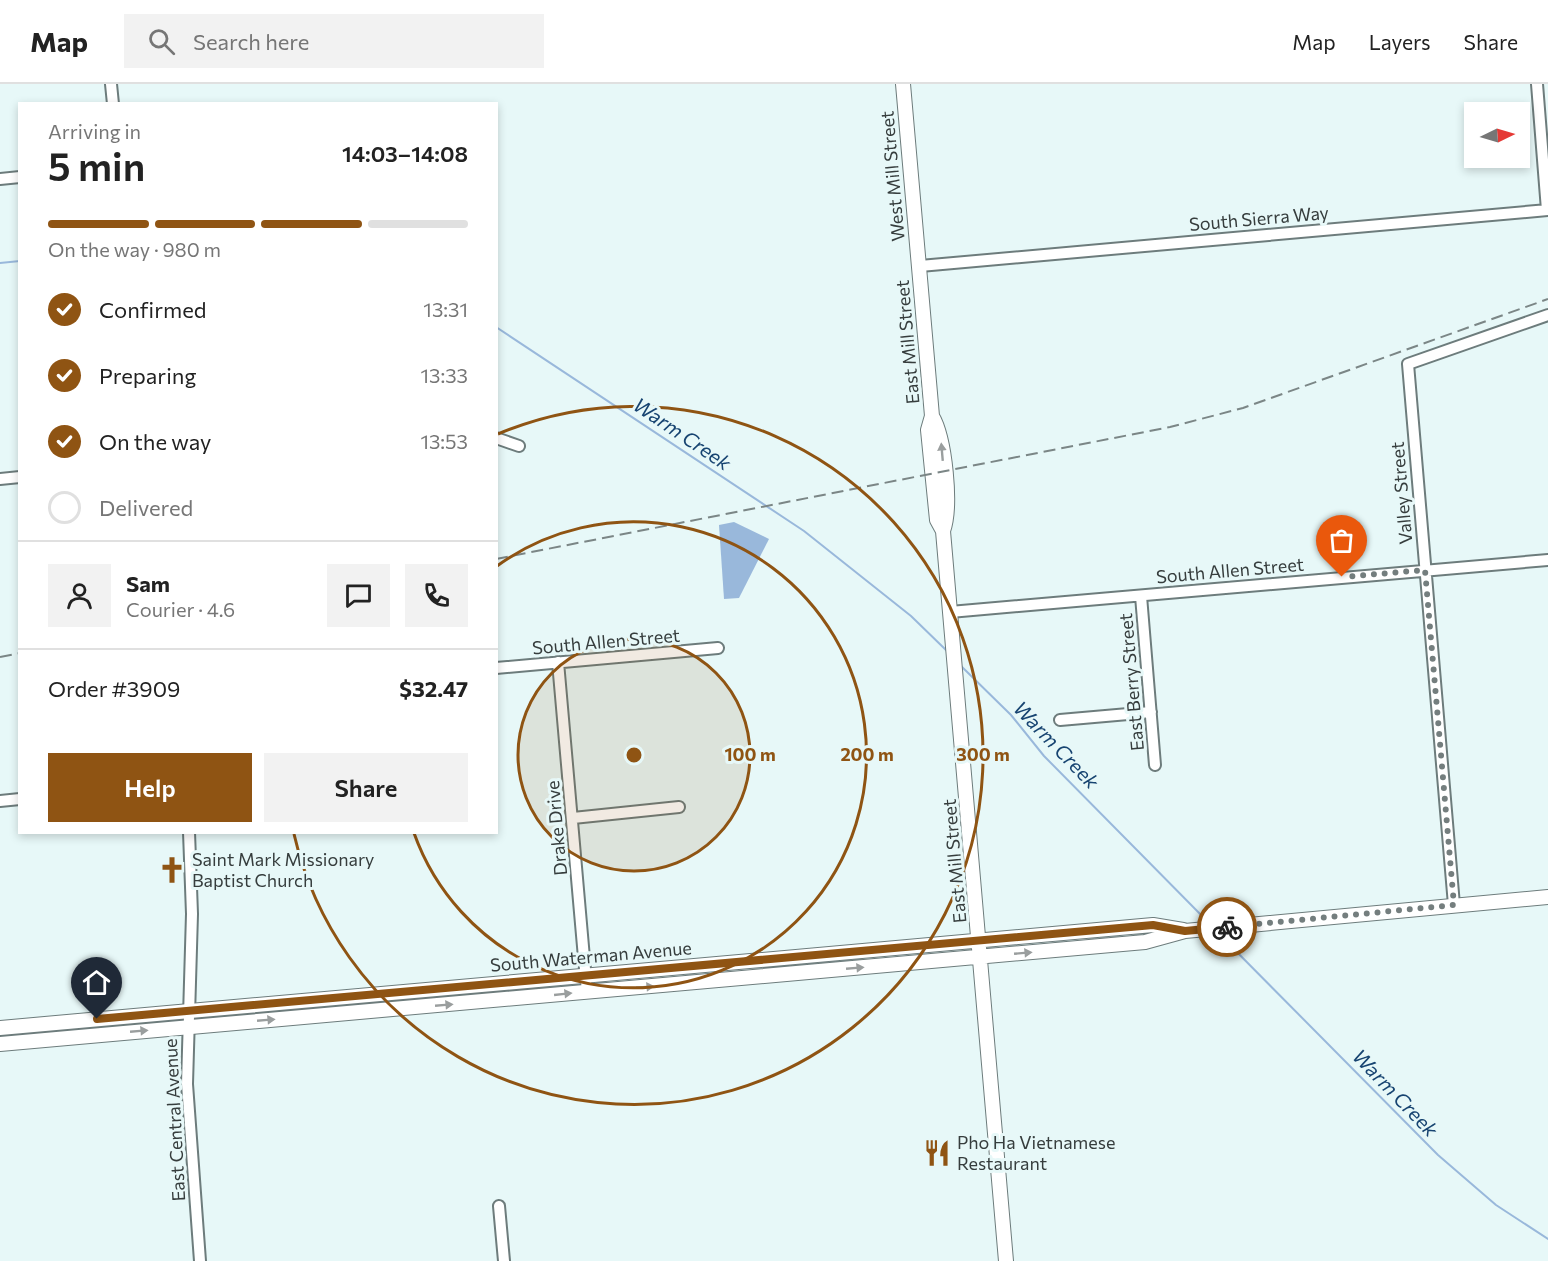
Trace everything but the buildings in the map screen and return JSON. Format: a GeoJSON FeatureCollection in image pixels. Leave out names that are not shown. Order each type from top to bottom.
{"type":"FeatureCollection","features":[{"type":"Feature","properties":{"kind":"main road","name":"West Mill Street"},"geometry":{"type":"LineString","coordinates":[[903,84],[920,266]]}},
{"type":"Feature","properties":{"kind":"main road","name":"East Mill Street"},"geometry":{"type":"LineString","coordinates":[[920,266],[932,416],[940,429],[941,439],[947,519],[943,531],[1006,1261]]}},
{"type":"Feature","properties":{"kind":"main road","name":"South Waterman Avenue"},"geometry":{"type":"LineString","coordinates":[[0,1044],[1156,941],[1185,931],[1548,897]]}},
{"type":"Feature","properties":{"kind":"main road","name":"South Waterman Avenue"},"geometry":{"type":"LineString","coordinates":[[0,1028],[1153,925],[1185,931]]}},
{"type":"Feature","properties":{"kind":"main road"},"geometry":{"type":"LineString","coordinates":[[1066,949],[1078,939],[1150,933],[1153,925]]}},
{"type":"Feature","properties":{"kind":"main road"},"geometry":{"type":"LineString","coordinates":[[344,1013],[379,1002],[405,999],[408,991]]}},
{"type":"Feature","properties":{"kind":"street"},"geometry":{"type":"LineString","coordinates":[[111,84],[113,102]]}},
{"type":"Feature","properties":{"kind":"street"},"geometry":{"type":"LineString","coordinates":[[1537,84],[1547,210]]}},
{"type":"Feature","properties":{"kind":"street"},"geometry":{"type":"LineString","coordinates":[[0,179],[18,177]]}},
{"type":"Feature","properties":{"kind":"street","name":"South Sierra Way"},"geometry":{"type":"LineString","coordinates":[[920,266],[1547,210]]}},
{"type":"Feature","properties":{"kind":"street","name":"Valley Street"},"geometry":{"type":"LineString","coordinates":[[1454,905],[1408,364],[1548,315]]}},
{"type":"Feature","properties":{"kind":"street"},"geometry":{"type":"LineString","coordinates":[[498,439],[519,446]]}},
{"type":"Feature","properties":{"kind":"street"},"geometry":{"type":"LineString","coordinates":[[0,479],[18,477]]}},
{"type":"Feature","properties":{"kind":"street","name":"South Allen Street"},"geometry":{"type":"LineString","coordinates":[[951,612],[1548,560]]}},
{"type":"Feature","properties":{"kind":"street","name":"East Berry Street"},"geometry":{"type":"LineString","coordinates":[[1141,596],[1155,765]]}},
{"type":"Feature","properties":{"kind":"street","name":"South Allen Street"},"geometry":{"type":"LineString","coordinates":[[498,668],[717,648]]}},
{"type":"Feature","properties":{"kind":"street","name":"Drake Drive"},"geometry":{"type":"LineString","coordinates":[[558,662],[587,992]]}},
{"type":"Feature","properties":{"kind":"street"},"geometry":{"type":"LineString","coordinates":[[1059,720],[1151,712]]}},
{"type":"Feature","properties":{"kind":"street"},"geometry":{"type":"LineString","coordinates":[[0,801],[18,799]]}},
{"type":"Feature","properties":{"kind":"street"},"geometry":{"type":"LineString","coordinates":[[573,818],[679,807]]}},
{"type":"Feature","properties":{"kind":"street","name":"East Central Avenue"},"geometry":{"type":"LineString","coordinates":[[189,834],[192,903],[187,1084],[200,1261]]}},
{"type":"Feature","properties":{"kind":"street"},"geometry":{"type":"LineString","coordinates":[[499,1206],[504,1261]]}},
{"type":"Feature","properties":{"kind":"water"},"geometry":{"type":"Polygon","coordinates":[[[734,522],[769,539],[739,598],[724,599],[719,525],[734,522]]]}},
{"type":"Feature","properties":{"kind":"waterway","name":"Warm Creek"},"geometry":{"type":"LineString","coordinates":[[0,263],[18,261]]}},
{"type":"Feature","properties":{"kind":"waterway","name":"Warm Creek"},"geometry":{"type":"LineString","coordinates":[[498,328],[804,531],[911,616],[947,651]]}},
{"type":"Feature","properties":{"kind":"waterway","name":"Warm Creek"},"geometry":{"type":"LineString","coordinates":[[959,664],[1011,715],[1044,756],[1209,923]]}},
{"type":"Feature","properties":{"kind":"waterway","name":"Warm Creek"},"geometry":{"type":"LineString","coordinates":[[1219,934],[1438,1155],[1496,1205],[1548,1239]]}},
{"type":"Feature","properties":{"kind":"railway"},"geometry":{"type":"LineString","coordinates":[[498,559],[1170,427],[1243,408],[1548,299]]}},
{"type":"Feature","properties":{"kind":"railway"},"geometry":{"type":"LineString","coordinates":[[0,657],[18,653]]}},
{"type":"Feature","properties":{"kind":"way so far"},"geometry":{"type":"LineString","coordinates":[[1227,927],[1454,905],[1425,570],[1342,577]]}},
{"type":"Feature","properties":{"kind":"place","name":"Saint Mark Missionary Baptist Church"},"geometry":{"type":"Point","coordinates":[172,870]}},
{"type":"Feature","properties":{"kind":"place","name":"Pho Ha Vietnamese Restaurant"},"geometry":{"type":"Point","coordinates":[937,1153]}},
{"type":"Feature","properties":{"kind":"route"},"geometry":{"type":"LineString","coordinates":[[97,1019],[1153,925],[1185,931],[1227,927]]}}]}
